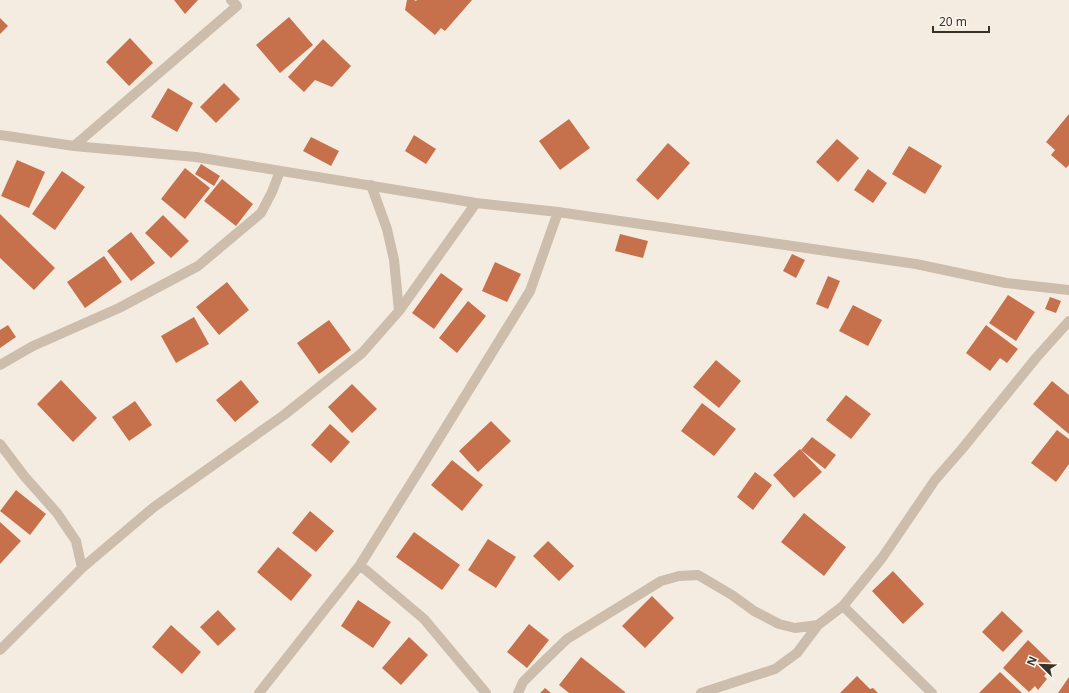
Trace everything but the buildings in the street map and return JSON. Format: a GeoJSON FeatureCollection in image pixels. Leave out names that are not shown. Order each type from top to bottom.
{"type":"FeatureCollection","features":[{"type":"Feature","properties":{"kind":"street"},"geometry":{"type":"LineString","coordinates":[[74,146],[237,2]]}},
{"type":"Feature","properties":{"kind":"street"},"geometry":{"type":"LineString","coordinates":[[0,135],[74,146],[196,157],[476,203],[558,212],[916,264],[1006,283],[1069,290]]}},
{"type":"Feature","properties":{"kind":"street"},"geometry":{"type":"LineString","coordinates":[[0,365],[34,346],[119,308],[198,266],[261,213],[272,192],[280,171]]}},
{"type":"Feature","properties":{"kind":"street"},"geometry":{"type":"LineString","coordinates":[[371,185],[387,230],[394,260],[398,311]]}},
{"type":"Feature","properties":{"kind":"street"},"geometry":{"type":"LineString","coordinates":[[0,650],[82,568],[154,507],[284,415],[362,353],[398,311],[476,203]]}},
{"type":"Feature","properties":{"kind":"street"},"geometry":{"type":"LineString","coordinates":[[259,693],[360,565],[530,291],[558,212]]}},
{"type":"Feature","properties":{"kind":"street"},"geometry":{"type":"LineString","coordinates":[[701,693],[775,669],[797,653],[818,625],[843,606],[882,558],[935,480],[972,438],[1036,358],[1069,321]]}},
{"type":"Feature","properties":{"kind":"street"},"geometry":{"type":"LineString","coordinates":[[0,444],[25,477],[56,513],[76,541],[82,568]]}},
{"type":"Feature","properties":{"kind":"street"},"geometry":{"type":"LineString","coordinates":[[360,565],[424,620],[486,693]]}},
{"type":"Feature","properties":{"kind":"street"},"geometry":{"type":"LineString","coordinates":[[518,693],[523,682],[567,639],[661,581],[679,576],[698,575],[732,595],[754,611],[779,624],[795,628],[818,625]]}},
{"type":"Feature","properties":{"kind":"street"},"geometry":{"type":"LineString","coordinates":[[843,606],[932,693]]}}]}
